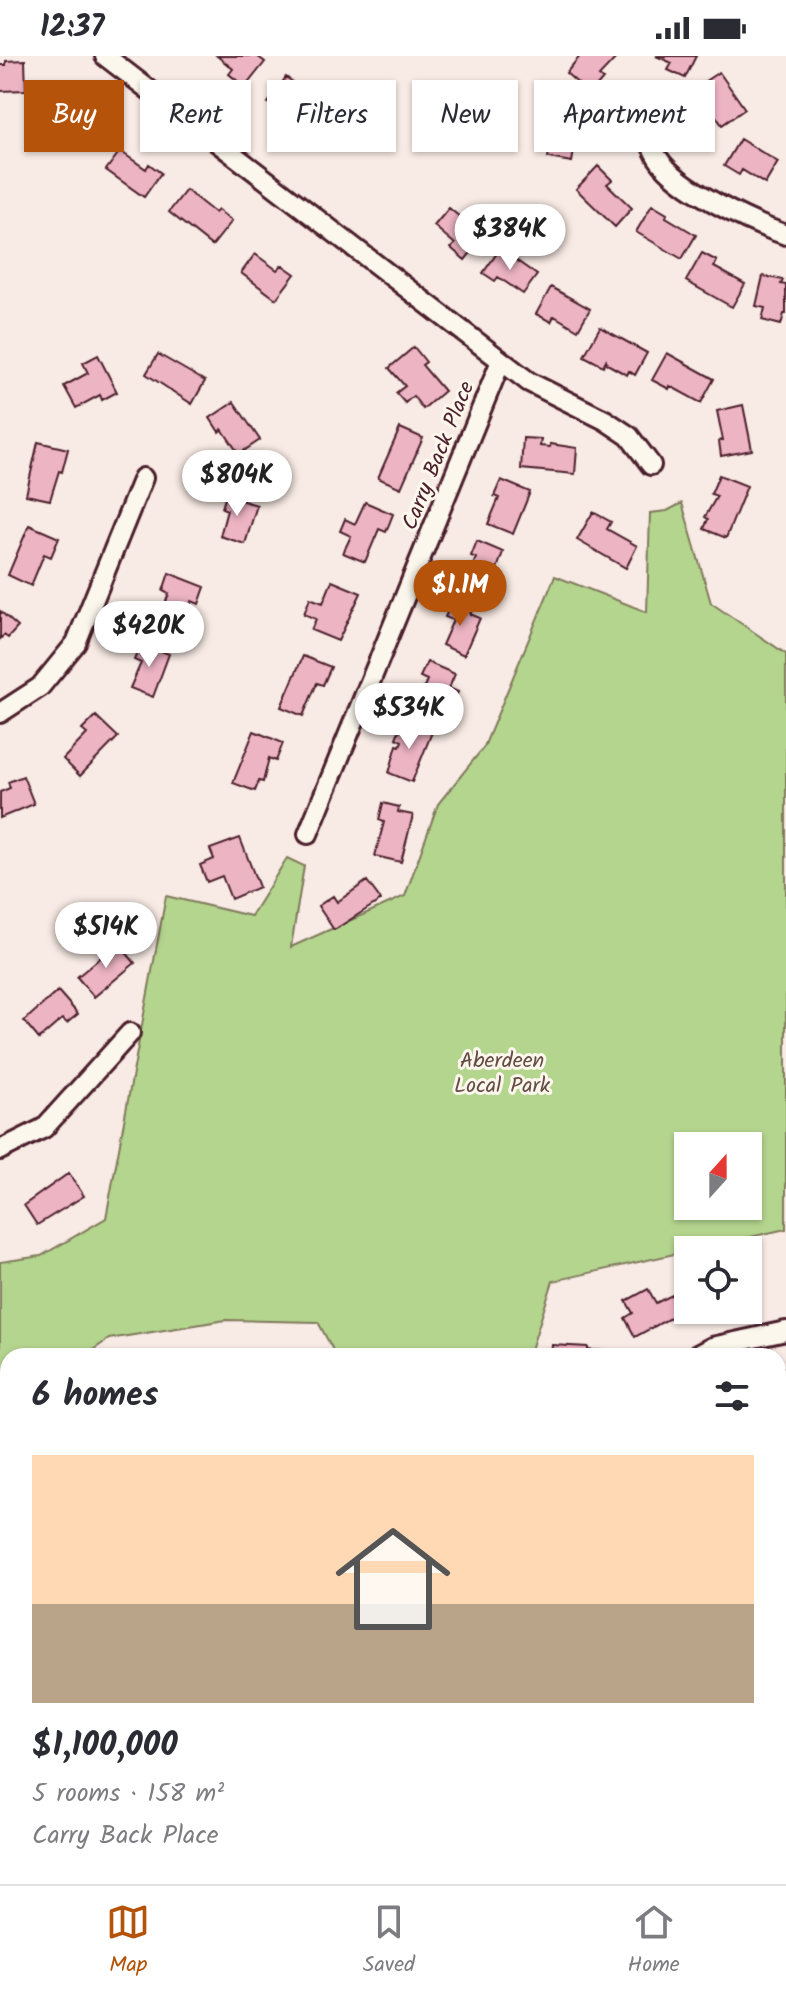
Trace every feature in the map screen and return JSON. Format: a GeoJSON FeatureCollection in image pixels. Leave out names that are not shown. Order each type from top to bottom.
{"type":"FeatureCollection","features":[{"type":"Feature","properties":{"kind":"street"},"geometry":{"type":"LineString","coordinates":[[105,56],[529,382],[605,420],[629,436],[651,465]]}},
{"type":"Feature","properties":{"kind":"street"},"geometry":{"type":"LineString","coordinates":[[655,152],[669,171],[714,202],[786,235]]}},
{"type":"Feature","properties":{"kind":"street","name":"Carry Back Place"},"geometry":{"type":"LineString","coordinates":[[308,834],[501,361]]}},
{"type":"Feature","properties":{"kind":"street"},"geometry":{"type":"LineString","coordinates":[[0,713],[40,687],[76,643],[143,478]]}},
{"type":"Feature","properties":{"kind":"street"},"geometry":{"type":"LineString","coordinates":[[0,1150],[44,1128],[130,1033]]}},
{"type":"Feature","properties":{"kind":"street"},"geometry":{"type":"LineString","coordinates":[[710,1348],[786,1331]]}},
{"type":"Feature","properties":{"kind":"green space","name":"Aberdeen Local Park"},"geometry":{"type":"Polygon","coordinates":[[[682,503],[711,603],[786,654],[786,1229],[755,1236],[674,1236],[674,1254],[553,1281],[532,1348],[332,1348],[318,1322],[226,1320],[109,1339],[96,1348],[0,1348],[0,1262],[41,1256],[106,1218],[166,896],[251,916],[287,858],[304,866],[291,947],[405,896],[438,804],[484,747],[555,576],[647,612],[650,513],[667,511],[682,503]]]}},
{"type":"Feature","properties":{"kind":"building"},"geometry":{"type":"Polygon","coordinates":[[[217,56],[257,56],[265,62],[251,80],[236,80],[229,74],[233,69],[217,56]]]}},
{"type":"Feature","properties":{"kind":"building"},"geometry":{"type":"Polygon","coordinates":[[[580,56],[618,56],[599,76],[602,80],[574,80],[566,73],[580,56]]]}},
{"type":"Feature","properties":{"kind":"building"},"geometry":{"type":"Polygon","coordinates":[[[656,56],[696,56],[685,78],[668,70],[672,63],[656,56]]]}},
{"type":"Feature","properties":{"kind":"building"},"geometry":{"type":"Polygon","coordinates":[[[25,60],[24,90],[0,91],[0,65],[6,65],[6,61],[25,60]]]}},
{"type":"Feature","properties":{"kind":"building"},"geometry":{"type":"Polygon","coordinates":[[[719,72],[745,109],[722,125],[715,115],[715,80],[707,80],[719,72]]]}},
{"type":"Feature","properties":{"kind":"building"},"geometry":{"type":"Polygon","coordinates":[[[740,139],[778,162],[765,184],[742,170],[739,175],[724,166],[740,139]]]}},
{"type":"Feature","properties":{"kind":"building"},"geometry":{"type":"Polygon","coordinates":[[[121,152],[146,169],[149,164],[161,173],[144,197],[106,170],[121,152]]]}},
{"type":"Feature","properties":{"kind":"building"},"geometry":{"type":"Polygon","coordinates":[[[549,152],[574,152],[572,162],[548,158],[549,152]]]}},
{"type":"Feature","properties":{"kind":"building"},"geometry":{"type":"Polygon","coordinates":[[[598,166],[612,180],[607,184],[632,208],[615,227],[576,189],[598,166]]]}},
{"type":"Feature","properties":{"kind":"building"},"geometry":{"type":"Polygon","coordinates":[[[186,190],[215,213],[218,210],[232,221],[212,246],[169,212],[186,190]]]}},
{"type":"Feature","properties":{"kind":"building"},"geometry":{"type":"Polygon","coordinates":[[[652,205],[696,235],[682,259],[636,232],[652,205]]]}},
{"type":"Feature","properties":{"kind":"building"},"geometry":{"type":"Polygon","coordinates":[[[449,208],[484,237],[465,260],[451,248],[455,244],[434,226],[449,208]]]}},
{"type":"Feature","properties":{"kind":"building"},"geometry":{"type":"Polygon","coordinates":[[[500,249],[537,275],[523,294],[498,277],[495,281],[483,273],[500,249]]]}},
{"type":"Feature","properties":{"kind":"building"},"geometry":{"type":"Polygon","coordinates":[[[702,253],[717,261],[714,267],[745,284],[732,307],[686,281],[702,253]]]}},
{"type":"Feature","properties":{"kind":"building"},"geometry":{"type":"Polygon","coordinates":[[[255,254],[277,270],[282,265],[295,274],[276,299],[241,273],[255,254]]]}},
{"type":"Feature","properties":{"kind":"building"},"geometry":{"type":"Polygon","coordinates":[[[763,276],[783,280],[781,284],[786,285],[786,314],[781,325],[762,320],[765,308],[756,306],[763,276]]]}},
{"type":"Feature","properties":{"kind":"building"},"geometry":{"type":"Polygon","coordinates":[[[551,287],[590,309],[578,330],[554,316],[551,322],[536,314],[551,287]]]}},
{"type":"Feature","properties":{"kind":"building"},"geometry":{"type":"Polygon","coordinates":[[[600,327],[647,353],[635,375],[629,371],[627,375],[607,364],[606,360],[603,366],[584,356],[600,327]]]}},
{"type":"Feature","properties":{"kind":"building"},"geometry":{"type":"Polygon","coordinates":[[[414,347],[426,362],[422,365],[444,391],[423,409],[413,396],[405,403],[396,393],[405,386],[389,368],[414,347]]]}},
{"type":"Feature","properties":{"kind":"building"},"geometry":{"type":"Polygon","coordinates":[[[667,353],[714,379],[701,403],[652,380],[667,353]]]}},
{"type":"Feature","properties":{"kind":"building"},"geometry":{"type":"Polygon","coordinates":[[[158,354],[205,381],[192,404],[146,374],[158,354]]]}},
{"type":"Feature","properties":{"kind":"building"},"geometry":{"type":"Polygon","coordinates":[[[98,355],[117,392],[102,400],[100,395],[76,408],[64,386],[88,373],[83,363],[98,355]]]}},
{"type":"Feature","properties":{"kind":"building"},"geometry":{"type":"Polygon","coordinates":[[[234,402],[260,440],[239,454],[222,429],[219,432],[210,418],[234,402]]]}},
{"type":"Feature","properties":{"kind":"building"},"geometry":{"type":"Polygon","coordinates":[[[743,405],[752,450],[721,456],[719,441],[723,440],[717,411],[743,405]]]}},
{"type":"Feature","properties":{"kind":"building"},"geometry":{"type":"Polygon","coordinates":[[[400,428],[423,438],[401,488],[378,478],[400,428]]]}},
{"type":"Feature","properties":{"kind":"building"},"geometry":{"type":"Polygon","coordinates":[[[523,438],[541,439],[540,446],[550,447],[550,444],[577,448],[575,474],[521,469],[523,438]]]}},
{"type":"Feature","properties":{"kind":"building"},"geometry":{"type":"Polygon","coordinates":[[[38,442],[68,449],[50,500],[26,495],[38,442]]]}},
{"type":"Feature","properties":{"kind":"building"},"geometry":{"type":"Polygon","coordinates":[[[719,475],[747,486],[726,538],[704,529],[708,519],[705,517],[717,496],[711,494],[719,475]]]}},
{"type":"Feature","properties":{"kind":"building"},"geometry":{"type":"Polygon","coordinates":[[[501,480],[530,492],[513,534],[488,524],[499,498],[494,496],[501,480]]]}},
{"type":"Feature","properties":{"kind":"building"},"geometry":{"type":"Polygon","coordinates":[[[227,492],[257,505],[245,544],[220,536],[227,510],[222,508],[227,492]]]}},
{"type":"Feature","properties":{"kind":"building"},"geometry":{"type":"Polygon","coordinates":[[[365,502],[393,514],[386,532],[379,529],[365,562],[343,553],[351,536],[340,531],[345,519],[355,524],[365,502]]]}},
{"type":"Feature","properties":{"kind":"building"},"geometry":{"type":"Polygon","coordinates":[[[593,512],[611,522],[607,529],[637,546],[626,568],[577,540],[593,512]]]}},
{"type":"Feature","properties":{"kind":"building"},"geometry":{"type":"Polygon","coordinates":[[[29,525],[59,538],[51,557],[44,554],[31,586],[8,575],[29,525]]]}},
{"type":"Feature","properties":{"kind":"building"},"geometry":{"type":"Polygon","coordinates":[[[477,541],[503,552],[488,594],[465,585],[476,558],[471,556],[477,541]]]}},
{"type":"Feature","properties":{"kind":"building"},"geometry":{"type":"Polygon","coordinates":[[[169,573],[205,587],[199,604],[192,601],[183,625],[160,616],[169,594],[163,591],[169,573]]]}},
{"type":"Feature","properties":{"kind":"building"},"geometry":{"type":"Polygon","coordinates":[[[332,581],[361,593],[338,641],[311,630],[316,619],[304,614],[310,598],[323,603],[332,581]]]}},
{"type":"Feature","properties":{"kind":"building"},"geometry":{"type":"Polygon","coordinates":[[[452,602],[480,618],[464,655],[442,645],[453,620],[445,617],[452,602]]]}},
{"type":"Feature","properties":{"kind":"building"},"geometry":{"type":"Polygon","coordinates":[[[0,611],[18,627],[8,638],[4,635],[0,639],[0,611]]]}},
{"type":"Feature","properties":{"kind":"building"},"geometry":{"type":"Polygon","coordinates":[[[141,643],[169,654],[153,697],[130,688],[141,663],[134,660],[141,643]]]}},
{"type":"Feature","properties":{"kind":"building"},"geometry":{"type":"Polygon","coordinates":[[[303,656],[331,667],[323,685],[317,683],[303,716],[281,707],[303,656]]]}},
{"type":"Feature","properties":{"kind":"building"},"geometry":{"type":"Polygon","coordinates":[[[427,662],[455,674],[449,688],[458,692],[452,706],[445,703],[439,716],[416,706],[427,680],[420,677],[427,662]]]}},
{"type":"Feature","properties":{"kind":"building"},"geometry":{"type":"Polygon","coordinates":[[[96,716],[118,737],[80,776],[63,759],[87,734],[82,730],[96,716]]]}},
{"type":"Feature","properties":{"kind":"building"},"geometry":{"type":"Polygon","coordinates":[[[403,721],[432,732],[412,782],[389,773],[397,745],[400,746],[402,741],[396,738],[403,721]]]}},
{"type":"Feature","properties":{"kind":"building"},"geometry":{"type":"Polygon","coordinates":[[[254,731],[283,743],[276,761],[269,758],[263,782],[259,781],[255,791],[233,783],[254,731]]]}},
{"type":"Feature","properties":{"kind":"building"},"geometry":{"type":"Polygon","coordinates":[[[23,776],[34,804],[0,818],[0,792],[10,788],[8,782],[23,776]]]}},
{"type":"Feature","properties":{"kind":"building"},"geometry":{"type":"Polygon","coordinates":[[[383,803],[399,807],[398,812],[413,815],[401,862],[375,856],[384,822],[379,820],[383,803]]]}},
{"type":"Feature","properties":{"kind":"building"},"geometry":{"type":"Polygon","coordinates":[[[240,838],[259,887],[231,899],[222,876],[207,882],[200,865],[214,859],[210,849],[240,838]]]}},
{"type":"Feature","properties":{"kind":"building"},"geometry":{"type":"Polygon","coordinates":[[[367,881],[381,900],[334,930],[318,906],[333,896],[337,902],[367,881]]]}},
{"type":"Feature","properties":{"kind":"building"},"geometry":{"type":"Polygon","coordinates":[[[118,943],[135,963],[94,997],[77,977],[118,943]]]}},
{"type":"Feature","properties":{"kind":"building"},"geometry":{"type":"Polygon","coordinates":[[[58,991],[78,1014],[67,1023],[62,1019],[39,1039],[24,1021],[58,991]]]}},
{"type":"Feature","properties":{"kind":"building"},"geometry":{"type":"Polygon","coordinates":[[[69,1173],[84,1196],[37,1225],[24,1205],[69,1173]]]}},
{"type":"Feature","properties":{"kind":"building"},"geometry":{"type":"Polygon","coordinates":[[[648,1289],[656,1303],[672,1295],[674,1316],[635,1337],[625,1318],[633,1313],[626,1301],[648,1289]]]}},
{"type":"Feature","properties":{"kind":"building"},"geometry":{"type":"Polygon","coordinates":[[[552,1345],[588,1347],[588,1348],[552,1348],[552,1345]]]}}]}
